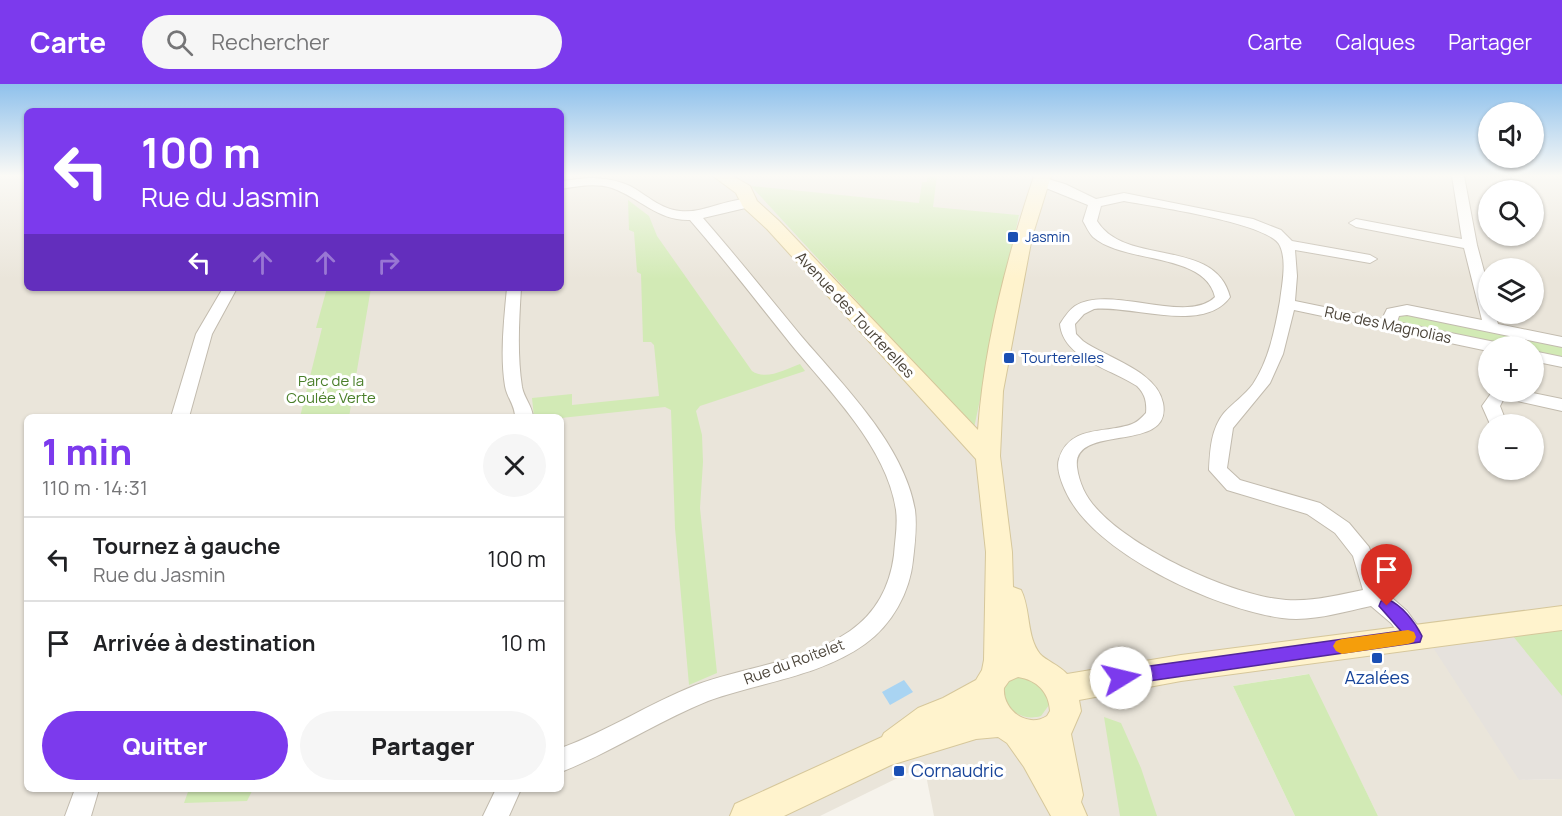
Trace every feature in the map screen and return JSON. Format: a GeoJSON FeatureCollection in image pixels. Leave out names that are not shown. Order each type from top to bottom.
{"type":"FeatureCollection","features":[{"type":"Feature","properties":{"kind":"street"},"geometry":{"type":"LineString","coordinates":[[665,210],[678,215],[694,216],[719,210]]}},
{"type":"Feature","properties":{"kind":"street","name":"Avenue des Tourterelles"},"geometry":{"type":"LineString","coordinates":[[757,210],[988,456]]}},
{"type":"Feature","properties":{"kind":"street"},"geometry":{"type":"LineString","coordinates":[[1030,666],[1018,640],[999,552],[988,456],[995,371],[1023,237],[1032,210]]}},
{"type":"Feature","properties":{"kind":"street"},"geometry":{"type":"LineString","coordinates":[[1091,210],[1089,222],[1093,231],[1102,239],[1117,245],[1183,261],[1207,272],[1218,282],[1222,294],[1220,302],[1213,308],[1194,312],[1100,304],[1082,308],[1073,315],[1068,323],[1068,333],[1077,346],[1089,355],[1141,381],[1156,403],[1155,415],[1139,429],[1091,436],[1078,444],[1069,457],[1068,468],[1072,487],[1083,506],[1098,523],[1129,546],[1216,590],[1250,601],[1283,609],[1317,609],[1375,596]]}},
{"type":"Feature","properties":{"kind":"street"},"geometry":{"type":"LineString","coordinates":[[1197,210],[1268,228],[1287,244],[1370,259]]}},
{"type":"Feature","properties":{"kind":"street"},"geometry":{"type":"LineString","coordinates":[[1464,210],[1470,245],[1491,327]]}},
{"type":"Feature","properties":{"kind":"street","name":"Rue du Roitelet"},"geometry":{"type":"LineString","coordinates":[[564,759],[585,752],[700,694],[835,651],[857,638],[874,623],[889,605],[899,587],[905,545],[905,509],[895,476],[883,451],[816,364],[694,216]]}},
{"type":"Feature","properties":{"kind":"street"},"geometry":{"type":"LineString","coordinates":[[1356,223],[1470,245]]}},
{"type":"Feature","properties":{"kind":"street"},"geometry":{"type":"LineString","coordinates":[[1287,244],[1289,251],[1287,303],[1276,354],[1262,384],[1249,401],[1229,419],[1221,437],[1218,470],[1234,484],[1313,508],[1342,528],[1362,552],[1375,596],[1399,617],[1414,636]]}},
{"type":"Feature","properties":{"kind":"street"},"geometry":{"type":"LineString","coordinates":[[178,414],[201,338],[208,321],[228,291]]}},
{"type":"Feature","properties":{"kind":"street"},"geometry":{"type":"LineString","coordinates":[[514,291],[515,392],[524,402],[525,414]]}},
{"type":"Feature","properties":{"kind":"street","name":"Rue des Magnolias"},"geometry":{"type":"LineString","coordinates":[[1287,303],[1478,344]]}},
{"type":"Feature","properties":{"kind":"street"},"geometry":{"type":"LineString","coordinates":[[1389,325],[1392,312],[1398,309],[1562,342]]}},
{"type":"Feature","properties":{"kind":"street"},"geometry":{"type":"LineString","coordinates":[[1544,358],[1562,362]]}},
{"type":"Feature","properties":{"kind":"street"},"geometry":{"type":"LineString","coordinates":[[1494,414],[1491,406],[1498,395],[1513,394],[1562,405]]}},
{"type":"Feature","properties":{"kind":"street"},"geometry":{"type":"LineString","coordinates":[[999,552],[999,660],[988,700],[993,712],[1010,727],[1035,756],[1072,816]]}},
{"type":"Feature","properties":{"kind":"street"},"geometry":{"type":"LineString","coordinates":[[1061,689],[1181,668],[1562,618]]}},
{"type":"Feature","properties":{"kind":"street"},"geometry":{"type":"LineString","coordinates":[[747,816],[886,751],[976,723],[1010,727],[1031,735],[1044,734],[1055,729],[1065,715],[1065,698],[1061,689],[1043,670],[1030,666],[1011,666],[953,709],[929,718],[886,751]]}},
{"type":"Feature","properties":{"kind":"street"},"geometry":{"type":"LineString","coordinates":[[1055,729],[1062,778],[1072,816]]}},
{"type":"Feature","properties":{"kind":"street"},"geometry":{"type":"LineString","coordinates":[[78,816],[86,792]]}},
{"type":"Feature","properties":{"kind":"street"},"geometry":{"type":"LineString","coordinates":[[496,816],[508,792]]}},
{"type":"Feature","properties":{"kind":"shaded area"},"geometry":{"type":"Polygon","coordinates":[[[0,210],[24,210],[24,291],[564,291],[564,210],[1478,210],[1478,246],[1544,246],[1544,210],[1562,210],[1562,629],[1519,780],[1562,779],[1562,816],[1378,816],[1308,674],[1233,686],[1295,816],[934,816],[924,765],[820,816],[0,816],[0,210]]]}},
{"type":"Feature","properties":{"kind":"shaded area"},"geometry":{"type":"Polygon","coordinates":[[[1562,629],[1562,779],[1519,780],[1432,646],[1562,629]]]}},
{"type":"Feature","properties":{"kind":"green space"},"geometry":{"type":"Polygon","coordinates":[[[628,210],[641,210],[649,216],[657,236],[752,371],[763,375],[770,374],[800,364],[805,371],[700,406],[696,411],[702,435],[700,508],[717,673],[689,685],[675,528],[671,410],[665,407],[564,418],[564,414],[534,414],[532,398],[572,394],[572,405],[659,396],[654,345],[651,342],[643,342],[641,274],[637,272],[634,232],[629,230],[628,210]]]}},
{"type":"Feature","properties":{"kind":"green space"},"geometry":{"type":"Polygon","coordinates":[[[773,210],[967,210],[1019,215],[974,428],[773,210]]]}},
{"type":"Feature","properties":{"kind":"green space","name":"Parc de la Coulée Verte"},"geometry":{"type":"Polygon","coordinates":[[[326,291],[370,291],[350,414],[301,414],[322,328],[316,328],[326,291]]]}},
{"type":"Feature","properties":{"kind":"green space"},"geometry":{"type":"Polygon","coordinates":[[[1404,313],[1514,336],[1478,336],[1478,342],[1410,328],[1399,322],[1398,315],[1404,313]]]}},
{"type":"Feature","properties":{"kind":"green space"},"geometry":{"type":"Polygon","coordinates":[[[1544,342],[1562,346],[1562,360],[1544,356],[1544,342]]]}},
{"type":"Feature","properties":{"kind":"green space"},"geometry":{"type":"Polygon","coordinates":[[[1562,629],[1562,696],[1512,635],[1562,629]]]}},
{"type":"Feature","properties":{"kind":"green space"},"geometry":{"type":"Polygon","coordinates":[[[1309,674],[1378,816],[1295,816],[1233,686],[1309,674]]]}},
{"type":"Feature","properties":{"kind":"green space"},"geometry":{"type":"Polygon","coordinates":[[[1024,676],[1046,689],[1049,705],[1041,716],[1019,715],[1006,701],[1004,693],[1006,685],[1012,679],[1024,676]]]}},
{"type":"Feature","properties":{"kind":"green space"},"geometry":{"type":"Polygon","coordinates":[[[1104,717],[1121,723],[1141,768],[1157,816],[1120,816],[1104,717]]]}},
{"type":"Feature","properties":{"kind":"green space"},"geometry":{"type":"Polygon","coordinates":[[[188,792],[252,792],[247,801],[184,803],[188,792]]]}},
{"type":"Feature","properties":{"kind":"water"},"geometry":{"type":"Polygon","coordinates":[[[904,680],[913,692],[890,705],[882,692],[904,680]]]}},
{"type":"Feature","properties":{"kind":"slow traffic"},"geometry":{"type":"LineString","coordinates":[[1342,646],[1408,637]]}},
{"type":"Feature","properties":{"kind":"place","name":"Jasmin"},"geometry":{"type":"Point","coordinates":[1013,237]}},
{"type":"Feature","properties":{"kind":"place","name":"Tourterelles"},"geometry":{"type":"Point","coordinates":[1009,358]}},
{"type":"Feature","properties":{"kind":"place","name":"Azalées"},"geometry":{"type":"Point","coordinates":[1377,658]}},
{"type":"Feature","properties":{"kind":"place","name":"Cornaudric"},"geometry":{"type":"Point","coordinates":[899,771]}},
{"type":"Feature","properties":{"kind":"route"},"geometry":{"type":"LineString","coordinates":[[1121,678],[1414,636],[1387,606]]}}]}
